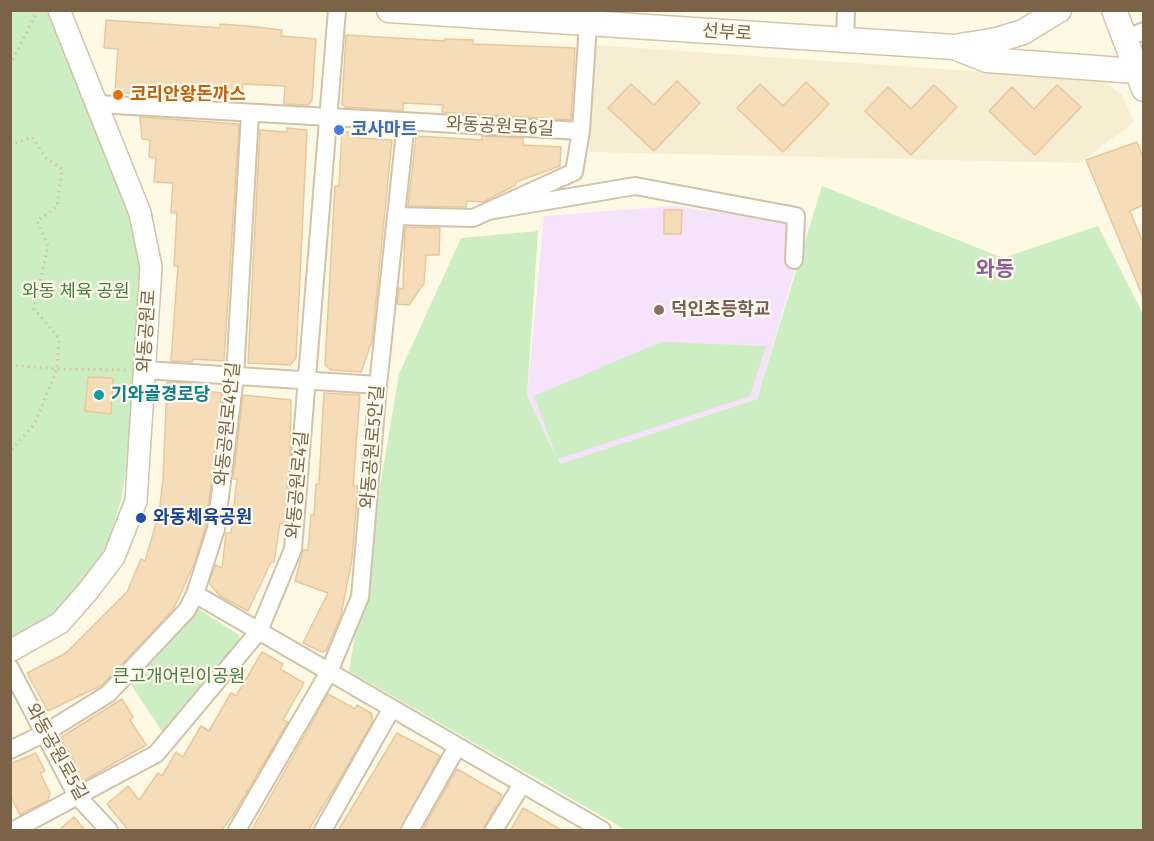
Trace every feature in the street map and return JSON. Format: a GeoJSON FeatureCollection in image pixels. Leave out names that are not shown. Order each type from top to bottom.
{"type":"FeatureCollection","features":[{"type":"Feature","properties":{"kind":"main road","name":"선부로"},"geometry":{"type":"LineString","coordinates":[[389,10],[472,13],[588,24],[954,47],[997,40],[1023,32],[1059,10]]}},
{"type":"Feature","properties":{"kind":"main road"},"geometry":{"type":"LineString","coordinates":[[954,47],[987,60],[1140,80],[1134,35],[1114,10]]}},
{"type":"Feature","properties":{"kind":"street","name":"와동공원로"},"geometry":{"type":"LineString","coordinates":[[10,651],[60,623],[88,591],[114,557],[136,501],[151,267],[140,213],[59,10]]}},
{"type":"Feature","properties":{"kind":"street","name":"와동공원로4길"},"geometry":{"type":"LineString","coordinates":[[14,831],[156,754],[260,632],[293,549],[337,10]]}},
{"type":"Feature","properties":{"kind":"street"},"geometry":{"type":"LineString","coordinates":[[844,41],[846,10]]}},
{"type":"Feature","properties":{"kind":"street"},"geometry":{"type":"LineString","coordinates":[[396,216],[473,218],[574,172],[581,131],[588,24]]}},
{"type":"Feature","properties":{"kind":"street","name":"와동공원로6길"},"geometry":{"type":"LineString","coordinates":[[96,104],[581,131]]}},
{"type":"Feature","properties":{"kind":"street","name":"와동공원로4안길"},"geometry":{"type":"LineString","coordinates":[[10,750],[45,733],[108,694],[187,610],[195,594],[216,529],[235,376],[250,113]]}},
{"type":"Feature","properties":{"kind":"street","name":"와동공원로5안길"},"geometry":{"type":"LineString","coordinates":[[329,672],[360,597],[378,385],[406,122]]}},
{"type":"Feature","properties":{"kind":"street"},"geometry":{"type":"LineString","coordinates":[[488,211],[635,186],[796,216],[794,260]]}},
{"type":"Feature","properties":{"kind":"street"},"geometry":{"type":"LineString","coordinates":[[145,370],[378,385]]}},
{"type":"Feature","properties":{"kind":"street"},"geometry":{"type":"LineString","coordinates":[[195,594],[522,784],[590,828]]}},
{"type":"Feature","properties":{"kind":"street","name":"와동공원로5길"},"geometry":{"type":"LineString","coordinates":[[10,668],[77,796],[109,831]]}},
{"type":"Feature","properties":{"kind":"street"},"geometry":{"type":"LineString","coordinates":[[237,831],[329,672]]}},
{"type":"Feature","properties":{"kind":"street"},"geometry":{"type":"LineString","coordinates":[[322,831],[392,708]]}},
{"type":"Feature","properties":{"kind":"street"},"geometry":{"type":"LineString","coordinates":[[410,831],[457,747]]}},
{"type":"Feature","properties":{"kind":"street"},"geometry":{"type":"LineString","coordinates":[[495,831],[522,784]]}},
{"type":"Feature","properties":{"kind":"path"},"geometry":{"type":"LineString","coordinates":[[10,65],[38,10]]}},
{"type":"Feature","properties":{"kind":"path"},"geometry":{"type":"LineString","coordinates":[[10,145],[32,137],[46,158],[62,169],[57,207],[37,221],[48,246],[34,309],[59,338],[57,369],[35,423],[10,452]]}},
{"type":"Feature","properties":{"kind":"path"},"geometry":{"type":"LineString","coordinates":[[10,365],[57,369],[145,370]]}},
{"type":"Feature","properties":{"kind":"shaded area"},"geometry":{"type":"Polygon","coordinates":[[[594,45],[1102,80],[1122,95],[1134,122],[1079,163],[589,152],[594,45]]]}},
{"type":"Feature","properties":{"kind":"shaded area","name":"덕인초등학교"},"geometry":{"type":"Polygon","coordinates":[[[674,206],[808,225],[757,399],[560,464],[527,396],[544,216],[674,206]]]}},
{"type":"Feature","properties":{"kind":"green space","name":"와동 체육 공원"},"geometry":{"type":"Polygon","coordinates":[[[11,11],[67,11],[140,250],[143,305],[129,453],[121,500],[108,543],[71,602],[11,642],[11,11]]]}},
{"type":"Feature","properties":{"kind":"green space"},"geometry":{"type":"Polygon","coordinates":[[[822,186],[1003,258],[1098,226],[1143,314],[1143,830],[626,830],[349,671],[399,374],[461,238],[538,231],[527,396],[557,458],[534,396],[661,342],[766,346],[750,396],[558,459],[560,464],[757,399],[822,186]]]}},
{"type":"Feature","properties":{"kind":"green space","name":"큰고개어린이공원"},"geometry":{"type":"Polygon","coordinates":[[[197,608],[239,635],[240,640],[203,703],[165,736],[128,680],[191,609],[197,608]]]}},
{"type":"Feature","properties":{"kind":"building"},"geometry":{"type":"Polygon","coordinates":[[[106,20],[220,28],[220,24],[247,26],[282,30],[281,36],[316,39],[312,100],[308,105],[284,104],[285,86],[243,84],[242,98],[212,96],[212,98],[194,99],[115,92],[118,49],[104,48],[106,20]]]}},
{"type":"Feature","properties":{"kind":"building"},"geometry":{"type":"Polygon","coordinates":[[[346,35],[445,41],[445,39],[473,40],[473,44],[575,48],[571,120],[442,112],[443,105],[403,103],[403,111],[345,107],[342,104],[346,35]]]}},
{"type":"Feature","properties":{"kind":"building"},"geometry":{"type":"Polygon","coordinates":[[[677,81],[700,103],[654,151],[608,108],[631,84],[654,105],[677,81]]]}},
{"type":"Feature","properties":{"kind":"building"},"geometry":{"type":"Polygon","coordinates":[[[806,82],[829,104],[783,152],[737,108],[760,84],[783,106],[806,82]]]}},
{"type":"Feature","properties":{"kind":"building"},"geometry":{"type":"Polygon","coordinates":[[[934,85],[957,107],[911,155],[865,111],[888,87],[911,109],[934,85]]]}},
{"type":"Feature","properties":{"kind":"building"},"geometry":{"type":"Polygon","coordinates":[[[1057,85],[1081,107],[1035,155],[989,111],[1012,87],[1034,109],[1057,85]]]}},
{"type":"Feature","properties":{"kind":"building"},"geometry":{"type":"Polygon","coordinates":[[[140,117],[239,124],[224,361],[193,359],[192,362],[171,361],[178,266],[174,266],[177,213],[171,213],[173,183],[154,182],[156,158],[149,157],[150,140],[142,139],[140,117]]]}},
{"type":"Feature","properties":{"kind":"building"},"geometry":{"type":"Polygon","coordinates":[[[287,128],[307,130],[296,358],[290,365],[248,363],[260,130],[287,132],[287,128]]]}},
{"type":"Feature","properties":{"kind":"building"},"geometry":{"type":"Polygon","coordinates":[[[342,132],[359,133],[359,138],[392,140],[372,341],[361,372],[331,370],[325,365],[335,186],[339,186],[342,132]]]}},
{"type":"Feature","properties":{"kind":"building"},"geometry":{"type":"Polygon","coordinates":[[[416,136],[482,140],[482,136],[523,138],[523,145],[561,147],[560,166],[516,182],[516,185],[483,202],[467,201],[466,207],[408,206],[416,136]]]}},
{"type":"Feature","properties":{"kind":"building"},"geometry":{"type":"Polygon","coordinates":[[[1137,142],[1143,158],[1143,205],[1130,211],[1143,243],[1143,297],[1086,160],[1137,142]]]}},
{"type":"Feature","properties":{"kind":"building"},"geometry":{"type":"Polygon","coordinates":[[[664,210],[682,210],[681,234],[664,234],[664,210]]]}},
{"type":"Feature","properties":{"kind":"building"},"geometry":{"type":"Polygon","coordinates":[[[405,227],[440,228],[439,255],[426,255],[424,283],[409,305],[397,304],[399,288],[403,289],[405,227]]]}},
{"type":"Feature","properties":{"kind":"building","name":"기와골경로당"},"geometry":{"type":"Polygon","coordinates":[[[88,377],[113,378],[111,414],[85,411],[88,377]]]}},
{"type":"Feature","properties":{"kind":"building"},"geometry":{"type":"Polygon","coordinates":[[[167,382],[191,383],[190,389],[222,393],[206,526],[194,564],[173,610],[102,685],[48,711],[27,673],[66,653],[127,592],[141,559],[145,561],[159,513],[163,480],[167,382]]]}},
{"type":"Feature","properties":{"kind":"building"},"geometry":{"type":"Polygon","coordinates":[[[324,393],[360,395],[353,486],[358,486],[352,559],[341,615],[326,651],[322,652],[303,643],[328,593],[295,581],[303,550],[308,550],[316,484],[319,484],[324,393]]]}},
{"type":"Feature","properties":{"kind":"building"},"geometry":{"type":"Polygon","coordinates":[[[243,395],[291,400],[290,462],[283,524],[280,523],[274,562],[271,562],[248,611],[220,596],[209,583],[215,565],[222,568],[226,533],[231,533],[237,479],[233,479],[243,395]]]}},
{"type":"Feature","properties":{"kind":"building"},"geometry":{"type":"Polygon","coordinates":[[[262,652],[283,664],[280,669],[304,683],[283,720],[288,722],[233,815],[221,831],[129,831],[107,804],[128,786],[139,800],[158,773],[162,776],[176,752],[183,757],[201,726],[209,731],[231,693],[236,696],[262,652]]]}},
{"type":"Feature","properties":{"kind":"building"},"geometry":{"type":"Polygon","coordinates":[[[328,694],[355,709],[357,705],[371,713],[373,721],[308,831],[251,831],[328,694]]]}},
{"type":"Feature","properties":{"kind":"building"},"geometry":{"type":"Polygon","coordinates":[[[122,699],[133,717],[130,720],[146,745],[85,780],[81,779],[73,766],[76,764],[60,738],[122,699]]]}},
{"type":"Feature","properties":{"kind":"building"},"geometry":{"type":"Polygon","coordinates":[[[397,733],[440,756],[400,831],[338,831],[397,733]]]}},
{"type":"Feature","properties":{"kind":"building"},"geometry":{"type":"Polygon","coordinates":[[[36,753],[45,771],[40,773],[50,793],[48,800],[20,815],[10,795],[10,764],[36,753]]]}},
{"type":"Feature","properties":{"kind":"building"},"geometry":{"type":"Polygon","coordinates":[[[457,769],[502,795],[482,831],[422,831],[457,769]]]}},
{"type":"Feature","properties":{"kind":"building"},"geometry":{"type":"Polygon","coordinates":[[[523,808],[563,831],[510,831],[523,808]]]}},
{"type":"Feature","properties":{"kind":"building"},"geometry":{"type":"Polygon","coordinates":[[[74,817],[86,831],[58,831],[74,817]]]}},
{"type":"Feature","properties":{"kind":"place","name":"코리안왕돈까스"},"geometry":{"type":"Point","coordinates":[118,95]}},
{"type":"Feature","properties":{"kind":"place","name":"코사마트"},"geometry":{"type":"Point","coordinates":[339,130]}},
{"type":"Feature","properties":{"kind":"place","name":"덕인초등학교"},"geometry":{"type":"Point","coordinates":[659,310]}},
{"type":"Feature","properties":{"kind":"place","name":"기와골경로당"},"geometry":{"type":"Point","coordinates":[99,395]}},
{"type":"Feature","properties":{"kind":"place","name":"와동체육공원"},"geometry":{"type":"Point","coordinates":[141,518]}},
{"type":"Feature","properties":{"kind":"district","name":"와동"},"geometry":{"type":"Point","coordinates":[995,270]}}]}
